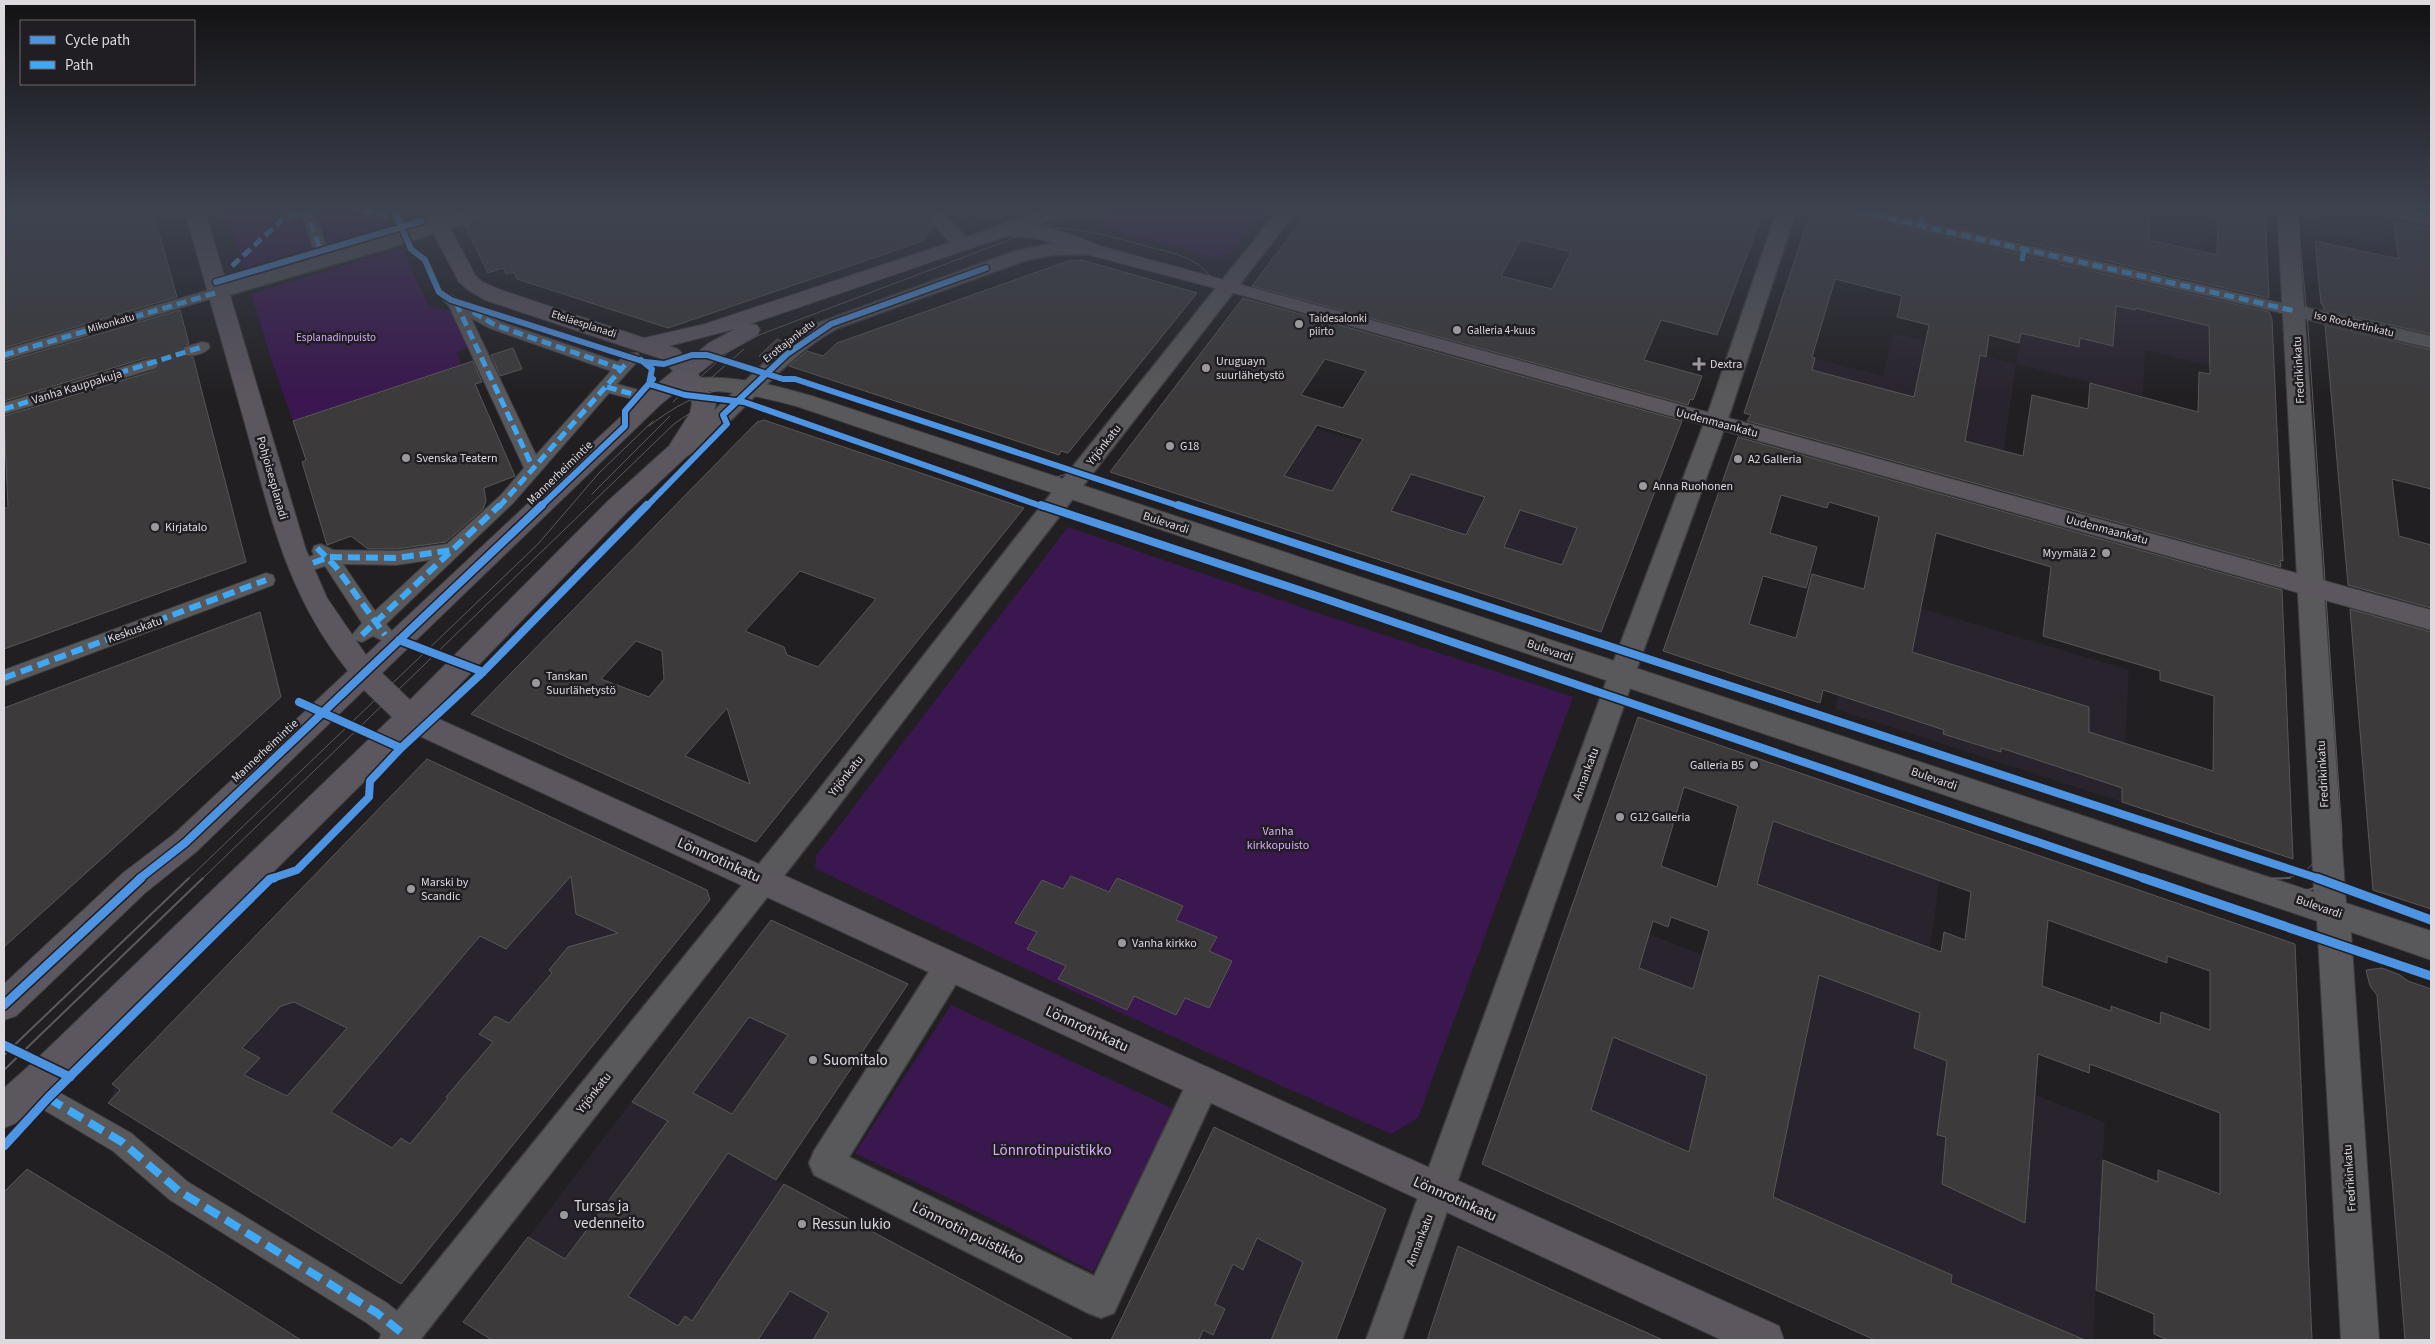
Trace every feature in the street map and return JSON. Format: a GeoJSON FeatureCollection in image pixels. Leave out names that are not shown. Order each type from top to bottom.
{"type":"FeatureCollection","features":[{"type":"Feature","properties":{"kind":"main road","name":"Pohjoisesplanadi"},"geometry":{"type":"LineString","coordinates":[[213,271],[299,568],[307,587],[364,673],[410,716]]}},
{"type":"Feature","properties":{"kind":"main road","name":"Eteläesplanadi"},"geometry":{"type":"LineString","coordinates":[[461,271],[475,286],[634,357],[670,354],[690,378]]}},
{"type":"Feature","properties":{"kind":"main road","name":"Erottajankatu"},"geometry":{"type":"LineString","coordinates":[[634,357],[692,335],[800,301],[886,271]]}},
{"type":"Feature","properties":{"kind":"main road","name":"Uudenmaankatu"},"geometry":{"type":"LineString","coordinates":[[1167,271],[1229,286],[2431,620]]}},
{"type":"Feature","properties":{"kind":"main road","name":"Erottajankatu"},"geometry":{"type":"LineString","coordinates":[[690,378],[730,339],[800,301]]}},
{"type":"Feature","properties":{"kind":"main road"},"geometry":{"type":"LineString","coordinates":[[4,1111],[52,1068],[410,716],[617,507],[678,451],[703,410],[702,397],[690,378]]}},
{"type":"Feature","properties":{"kind":"main road","name":"Mannerheimintie"},"geometry":{"type":"LineString","coordinates":[[4,1005],[134,883],[185,843],[665,390]]}},
{"type":"Feature","properties":{"kind":"main road","name":"Lönnrotinkatu"},"geometry":{"type":"LineString","coordinates":[[410,716],[424,726],[1765,1340]]}},
{"type":"Feature","properties":{"kind":"street"},"geometry":{"type":"LineString","coordinates":[[219,292],[292,271]]}},
{"type":"Feature","properties":{"kind":"street","name":"Erottajankatu"},"geometry":{"type":"LineString","coordinates":[[751,387],[799,345],[830,324],[978,271]]}},
{"type":"Feature","properties":{"kind":"street","name":"Yrjönkatu"},"geometry":{"type":"LineString","coordinates":[[404,1338],[1241,271]]}},
{"type":"Feature","properties":{"kind":"street","name":"Annankatu"},"geometry":{"type":"LineString","coordinates":[[1384,1340],[1622,675],[1715,422],[1767,271]]}},
{"type":"Feature","properties":{"kind":"street"},"geometry":{"type":"LineString","coordinates":[[2144,271],[2286,309]]}},
{"type":"Feature","properties":{"kind":"street","name":"Fredrikinkatu"},"geometry":{"type":"LineString","coordinates":[[2286,271],[2286,309],[2311,586],[2328,881],[2336,943],[2360,1340]]}},
{"type":"Feature","properties":{"kind":"street","name":"Mikonkatu"},"geometry":{"type":"LineString","coordinates":[[4,354],[219,292]]}},
{"type":"Feature","properties":{"kind":"street"},"geometry":{"type":"LineString","coordinates":[[453,550],[396,558],[320,556],[374,631],[453,550],[507,499],[634,357],[495,325],[453,302],[533,468]]}},
{"type":"Feature","properties":{"kind":"street","name":"Iso Roobertinkatu"},"geometry":{"type":"LineString","coordinates":[[2286,309],[2431,342]]}},
{"type":"Feature","properties":{"kind":"street","name":"Vanha Kauppakuja"},"geometry":{"type":"LineString","coordinates":[[4,410],[150,364]]}},
{"type":"Feature","properties":{"kind":"street","name":"Bulevardi"},"geometry":{"type":"LineString","coordinates":[[665,390],[690,378],[751,387],[804,401],[2431,945]]}},
{"type":"Feature","properties":{"kind":"street"},"geometry":{"type":"LineString","coordinates":[[607,387],[636,395]]}},
{"type":"Feature","properties":{"kind":"street"},"geometry":{"type":"LineString","coordinates":[[678,451],[710,427],[751,387]]}},
{"type":"Feature","properties":{"kind":"street","name":"Keskuskatu"},"geometry":{"type":"LineString","coordinates":[[4,678],[266,580]]}},
{"type":"Feature","properties":{"kind":"street","name":"Lönnrotin puistikko"},"geometry":{"type":"LineString","coordinates":[[950,966],[826,1163],[1101,1300],[1204,1083]]}},
{"type":"Feature","properties":{"kind":"street"},"geometry":{"type":"LineString","coordinates":[[48,1098],[122,1142],[179,1191],[376,1313],[404,1338]]}},
{"type":"Feature","properties":{"kind":"shaded area"},"geometry":{"type":"Polygon","coordinates":[[[2030,271],[2065,271],[2210,304],[2210,366],[2145,350],[2143,396],[2016,364],[2030,271]]]}},
{"type":"Feature","properties":{"kind":"shaded area"},"geometry":{"type":"Polygon","coordinates":[[[2167,271],[2206,271],[2206,280],[2167,271]]]}},
{"type":"Feature","properties":{"kind":"shaded area"},"geometry":{"type":"Polygon","coordinates":[[[1893,333],[2016,364],[1999,483],[1767,346],[1883,376],[1893,333]]]}},
{"type":"Feature","properties":{"kind":"shaded area"},"geometry":{"type":"Polygon","coordinates":[[[1285,419],[1641,527],[1601,632],[1225,509],[1285,419]]]}},
{"type":"Feature","properties":{"kind":"shaded area"},"geometry":{"type":"Polygon","coordinates":[[[1873,547],[1930,564],[1921,608],[2129,670],[2122,802],[1835,709],[1873,547]]]}},
{"type":"Feature","properties":{"kind":"shaded area"},"geometry":{"type":"Polygon","coordinates":[[[427,759],[707,890],[710,900],[401,1284],[109,1103],[115,1086],[112,1084],[427,759]]]}},
{"type":"Feature","properties":{"kind":"shaded area"},"geometry":{"type":"Polygon","coordinates":[[[1786,769],[1948,824],[1915,1048],[2105,1122],[2093,1340],[1875,1340],[1482,1164],[1571,904],[1737,968],[1786,769]]]}},
{"type":"Feature","properties":{"kind":"shaded area"},"geometry":{"type":"Polygon","coordinates":[[[771,920],[908,984],[777,1180],[1074,1340],[492,1340],[463,1322],[771,920]]]}},
{"type":"Feature","properties":{"kind":"shaded area"},"geometry":{"type":"Polygon","coordinates":[[[1214,1127],[1386,1209],[1336,1340],[1111,1340],[1214,1127]]]}},
{"type":"Feature","properties":{"kind":"green space","name":"Esplanadinpuisto"},"geometry":{"type":"Polygon","coordinates":[[[327,271],[413,271],[429,306],[453,311],[470,347],[457,352],[461,365],[293,421],[251,294],[327,271]]]}},
{"type":"Feature","properties":{"kind":"green space","name":"Vanha kirkkopuisto"},"geometry":{"type":"Polygon","coordinates":[[[1068,527],[1315,612],[1573,697],[1418,1118],[1391,1134],[1102,1004],[815,868],[816,856],[1068,527]]]}},
{"type":"Feature","properties":{"kind":"green space","name":"Lönnrotinpuistikko"},"geometry":{"type":"Polygon","coordinates":[[[951,1005],[1174,1109],[1093,1272],[994,1220],[855,1153],[951,1005]]]}},
{"type":"Feature","properties":{"kind":"building"},"geometry":{"type":"Polygon","coordinates":[[[4,271],[170,271],[177,297],[4,348],[4,271]]]}},
{"type":"Feature","properties":{"kind":"building"},"geometry":{"type":"Polygon","coordinates":[[[504,271],[836,271],[668,328],[517,279],[514,272],[506,274],[504,271]]]}},
{"type":"Feature","properties":{"kind":"building"},"geometry":{"type":"Polygon","coordinates":[[[1041,271],[1119,271],[1197,293],[1068,453],[1061,451],[1059,455],[789,366],[807,351],[823,356],[837,343],[1041,271]]]}},
{"type":"Feature","properties":{"kind":"building"},"geometry":{"type":"Polygon","coordinates":[[[1264,271],[1504,271],[1501,276],[1552,289],[1561,271],[1741,271],[1717,335],[1661,320],[1644,360],[1702,376],[1693,400],[1690,399],[1688,405],[1252,286],[1264,271]]]}},
{"type":"Feature","properties":{"kind":"building"},"geometry":{"type":"Polygon","coordinates":[[[1791,271],[2090,271],[2269,312],[2272,319],[2283,561],[2280,560],[2281,567],[1747,421],[1751,415],[1744,413],[1791,271]],[[1835,279],[1812,357],[1815,358],[1812,370],[1914,397],[1929,325],[1897,317],[1902,296],[1835,279]],[[2116,306],[2113,346],[2080,338],[2079,347],[2021,333],[2019,343],[1989,335],[1986,357],[1980,355],[1965,441],[2023,456],[2032,395],[2088,409],[2090,383],[2198,412],[2199,372],[2210,374],[2209,326],[2135,308],[2135,310],[2116,306]]]}},
{"type":"Feature","properties":{"kind":"building"},"geometry":{"type":"Polygon","coordinates":[[[2149,271],[2268,271],[2269,298],[2149,271]]]}},
{"type":"Feature","properties":{"kind":"building"},"geometry":{"type":"Polygon","coordinates":[[[2318,271],[2431,271],[2431,334],[2324,310],[2323,304],[2321,304],[2318,271]]]}},
{"type":"Feature","properties":{"kind":"building"},"geometry":{"type":"Polygon","coordinates":[[[1243,298],[1682,421],[1601,632],[1110,472],[1243,298]],[[1325,359],[1301,395],[1343,408],[1366,371],[1325,359]],[[1317,425],[1284,476],[1332,491],[1363,439],[1317,425]],[[1411,474],[1391,511],[1466,535],[1485,497],[1411,474]],[[1520,510],[1504,547],[1562,565],[1577,528],[1520,510]]]}},
{"type":"Feature","properties":{"kind":"building"},"geometry":{"type":"Polygon","coordinates":[[[180,310],[189,344],[183,346],[181,352],[185,357],[193,357],[246,562],[4,649],[4,508],[8,508],[4,416],[157,370],[160,365],[158,359],[149,357],[4,401],[4,362],[180,310]]]}},
{"type":"Feature","properties":{"kind":"building"},"geometry":{"type":"Polygon","coordinates":[[[2325,325],[2431,350],[2431,489],[2392,479],[2399,536],[2431,545],[2431,608],[2348,585],[2325,325]]]}},
{"type":"Feature","properties":{"kind":"building"},"geometry":{"type":"Polygon","coordinates":[[[777,339],[786,343],[766,359],[759,356],[777,339]]]}},
{"type":"Feature","properties":{"kind":"building"},"geometry":{"type":"Polygon","coordinates":[[[513,348],[522,369],[500,376],[491,355],[513,348]]]}},
{"type":"Feature","properties":{"kind":"building","name":"Svenska Teatern"},"geometry":{"type":"Polygon","coordinates":[[[473,361],[482,382],[475,384],[515,476],[484,488],[486,501],[483,509],[446,542],[396,549],[368,549],[351,536],[327,545],[302,462],[306,460],[293,421],[473,361]]]}},
{"type":"Feature","properties":{"kind":"building"},"geometry":{"type":"Polygon","coordinates":[[[764,420],[1024,508],[756,842],[471,714],[757,422],[764,420]],[[800,571],[745,631],[784,647],[787,655],[818,667],[876,599],[800,571]],[[636,641],[601,679],[649,697],[664,679],[662,651],[636,641]],[[727,708],[685,756],[750,784],[727,708]]]}},
{"type":"Feature","properties":{"kind":"building"},"geometry":{"type":"Polygon","coordinates":[[[1738,437],[2282,590],[2293,859],[2122,802],[2122,788],[2001,748],[2001,752],[1943,734],[1944,730],[1823,690],[1820,703],[1663,651],[1738,437]],[[1781,495],[1770,533],[1817,547],[1806,588],[1763,576],[1749,624],[1796,638],[1812,574],[1864,589],[1879,517],[1829,502],[1827,508],[1781,495]],[[1936,533],[1912,652],[2089,707],[2089,732],[2213,771],[2214,696],[2160,680],[2160,671],[2043,636],[2051,567],[1936,533]]]}},
{"type":"Feature","properties":{"kind":"building"},"geometry":{"type":"Polygon","coordinates":[[[2350,609],[2431,632],[2431,909],[2373,890],[2350,609]]]}},
{"type":"Feature","properties":{"kind":"building"},"geometry":{"type":"Polygon","coordinates":[[[260,612],[281,697],[4,947],[4,708],[260,612]]]}},
{"type":"Feature","properties":{"kind":"building"},"geometry":{"type":"Polygon","coordinates":[[[1638,717],[2295,944],[2312,1340],[2168,1340],[2154,1334],[2154,1314],[2096,1290],[2103,1160],[2158,1182],[2158,1170],[2220,1194],[2220,1113],[2090,1064],[2089,1073],[2038,1054],[2025,1223],[1942,1184],[1946,1137],[1937,1135],[1947,1061],[1914,1048],[1920,1013],[1819,975],[1773,1197],[1952,1275],[1951,1283],[2085,1340],[1875,1340],[1482,1164],[1638,717]],[[1684,787],[1661,866],[1717,887],[1738,806],[1684,787]],[[1773,821],[1757,884],[1941,952],[1944,932],[1965,940],[1971,892],[1773,821]],[[1671,917],[1668,927],[1653,921],[1639,968],[1693,989],[1709,931],[1671,917]],[[2048,920],[2042,986],[2111,1011],[2111,1006],[2160,1024],[2161,1012],[2210,1030],[2210,971],[2167,956],[2167,963],[2048,920]],[[1613,1037],[1591,1110],[1689,1152],[1707,1076],[1613,1037]]]}},
{"type":"Feature","properties":{"kind":"building"},"geometry":{"type":"Polygon","coordinates":[[[427,759],[707,890],[710,900],[401,1284],[108,1103],[120,1090],[112,1084],[427,759]],[[571,876],[506,949],[480,936],[331,1112],[392,1148],[401,1138],[410,1144],[448,1098],[446,1097],[493,1042],[479,1034],[495,1016],[509,1023],[552,973],[549,970],[568,947],[618,933],[576,914],[571,876]],[[294,1002],[281,1006],[242,1048],[260,1058],[244,1075],[287,1096],[347,1028],[294,1002]]]}},
{"type":"Feature","properties":{"kind":"building","name":"Vanha kirkko"},"geometry":{"type":"Polygon","coordinates":[[[1071,876],[1109,892],[1117,878],[1183,906],[1176,920],[1217,937],[1209,951],[1232,961],[1209,1008],[1185,998],[1176,1015],[1134,996],[1127,1010],[1058,979],[1066,966],[1027,949],[1037,932],[1015,923],[1042,880],[1063,889],[1071,876]]]}},
{"type":"Feature","properties":{"kind":"building"},"geometry":{"type":"Polygon","coordinates":[[[771,920],[908,984],[776,1180],[728,1153],[628,1296],[678,1326],[685,1316],[692,1321],[784,1184],[1074,1340],[813,1340],[829,1313],[790,1291],[758,1340],[492,1340],[463,1322],[528,1237],[565,1259],[668,1121],[632,1102],[771,920]],[[749,1017],[693,1093],[732,1114],[788,1035],[749,1017]]]}},
{"type":"Feature","properties":{"kind":"building"},"geometry":{"type":"Polygon","coordinates":[[[2382,968],[2400,975],[2408,981],[2431,989],[2431,1340],[2405,1340],[2377,995],[2370,986],[2366,970],[2382,968]]]}},
{"type":"Feature","properties":{"kind":"building"},"geometry":{"type":"Polygon","coordinates":[[[1214,1127],[1386,1209],[1336,1340],[1271,1340],[1303,1262],[1257,1238],[1243,1270],[1233,1264],[1215,1304],[1225,1309],[1213,1335],[1203,1330],[1199,1340],[1111,1340],[1214,1127]]]}},
{"type":"Feature","properties":{"kind":"building"},"geometry":{"type":"Polygon","coordinates":[[[27,1169],[301,1340],[4,1340],[4,1192],[27,1169]]]}},
{"type":"Feature","properties":{"kind":"building"},"geometry":{"type":"Polygon","coordinates":[[[1458,1246],[1561,1294],[1663,1340],[1427,1340],[1458,1246]]]}},
{"type":"Feature","properties":{"kind":"tunnel"},"geometry":{"type":"LineString","coordinates":[[150,364],[191,351]]}},
{"type":"Feature","properties":{"kind":"tram line"},"geometry":{"type":"LineString","coordinates":[[673,402],[728,352],[759,335],[928,271]]}},
{"type":"Feature","properties":{"kind":"tram line"},"geometry":{"type":"LineString","coordinates":[[1050,479],[1076,471],[1096,456],[1202,321],[1216,296],[1215,286],[1206,271]]}},
{"type":"Feature","properties":{"kind":"tram line"},"geometry":{"type":"LineString","coordinates":[[2285,878],[2301,873],[2314,862],[2318,855],[2326,826],[2291,271]]}},
{"type":"Feature","properties":{"kind":"tram line"},"geometry":{"type":"LineString","coordinates":[[2303,271],[2342,835],[2339,858],[2329,879]]}},
{"type":"Feature","properties":{"kind":"tram line"},"geometry":{"type":"LineString","coordinates":[[703,385],[744,349]]}},
{"type":"Feature","properties":{"kind":"tram line"},"geometry":{"type":"LineString","coordinates":[[649,426],[685,402],[720,390],[757,388],[799,396]]}},
{"type":"Feature","properties":{"kind":"tram line"},"geometry":{"type":"LineString","coordinates":[[202,879],[674,424],[689,414],[716,401],[730,397],[758,395],[791,400],[2216,879]]}},
{"type":"Feature","properties":{"kind":"tram line"},"geometry":{"type":"LineString","coordinates":[[592,494],[670,416]]}},
{"type":"Feature","properties":{"kind":"tram line"},"geometry":{"type":"LineString","coordinates":[[188,879],[538,544],[599,473],[653,421]]}},
{"type":"Feature","properties":{"kind":"tram line"},"geometry":{"type":"LineString","coordinates":[[918,436],[2248,879]]}},
{"type":"Feature","properties":{"kind":"tram line"},"geometry":{"type":"LineString","coordinates":[[4,1055],[189,878]]}},
{"type":"Feature","properties":{"kind":"tram line"},"geometry":{"type":"LineString","coordinates":[[4,1070],[203,878]]}},
{"type":"Feature","properties":{"kind":"tram line"},"geometry":{"type":"LineString","coordinates":[[2213,878],[2431,951]]}},
{"type":"Feature","properties":{"kind":"tram line"},"geometry":{"type":"LineString","coordinates":[[2244,878],[2431,940]]}},
{"type":"Feature","properties":{"kind":"tram line"},"geometry":{"type":"LineString","coordinates":[[2263,879],[2285,878]]}},
{"type":"Feature","properties":{"kind":"tram line"},"geometry":{"type":"LineString","coordinates":[[2280,879],[2285,878]]}},
{"type":"Feature","properties":{"kind":"tram line"},"geometry":{"type":"LineString","coordinates":[[2285,878],[2290,878]]}},
{"type":"Feature","properties":{"kind":"tram line"},"geometry":{"type":"LineString","coordinates":[[2295,894],[2318,887],[2329,879]]}},
{"type":"Feature","properties":{"kind":"marked path"},"geometry":{"type":"LineString","coordinates":[[2119,271],[2295,311]]}},
{"type":"Feature","properties":{"kind":"marked path"},"geometry":{"type":"LineString","coordinates":[[4,355],[219,292]]}},
{"type":"Feature","properties":{"kind":"marked path"},"geometry":{"type":"LineString","coordinates":[[456,303],[533,468]]}},
{"type":"Feature","properties":{"kind":"marked path"},"geometry":{"type":"LineString","coordinates":[[473,312],[495,325],[622,369]]}},
{"type":"Feature","properties":{"kind":"marked path"},"geometry":{"type":"LineString","coordinates":[[4,409],[202,347]]}},
{"type":"Feature","properties":{"kind":"marked path"},"geometry":{"type":"LineString","coordinates":[[362,635],[507,499],[632,357]]}},
{"type":"Feature","properties":{"kind":"marked path"},"geometry":{"type":"LineString","coordinates":[[607,387],[636,395]]}},
{"type":"Feature","properties":{"kind":"marked path"},"geometry":{"type":"LineString","coordinates":[[317,548],[336,567],[367,614],[385,635]]}},
{"type":"Feature","properties":{"kind":"marked path"},"geometry":{"type":"LineString","coordinates":[[313,563],[329,557],[396,558],[453,550]]}},
{"type":"Feature","properties":{"kind":"marked path"},"geometry":{"type":"LineString","coordinates":[[4,678],[266,580]]}},
{"type":"Feature","properties":{"kind":"marked path"},"geometry":{"type":"LineString","coordinates":[[48,1098],[122,1142],[179,1191],[377,1313],[402,1333]]}},
{"type":"Feature","properties":{"kind":"cycle path"},"geometry":{"type":"LineString","coordinates":[[216,282],[254,271]]}},
{"type":"Feature","properties":{"kind":"cycle path"},"geometry":{"type":"LineString","coordinates":[[430,271],[439,292],[451,300],[645,362],[664,364],[692,355],[707,355],[783,379],[795,379],[1738,690],[2304,873],[2431,920]]}},
{"type":"Feature","properties":{"kind":"cycle path"},"geometry":{"type":"LineString","coordinates":[[4,1146],[48,1098],[270,879],[297,870],[369,797],[370,781],[401,748],[483,672],[727,424],[723,415],[787,354],[831,324],[978,271]]}},
{"type":"Feature","properties":{"kind":"cycle path"},"geometry":{"type":"LineString","coordinates":[[641,360],[652,369],[649,384],[669,392],[744,402],[926,464],[1076,518],[1323,598],[2431,976]]}},
{"type":"Feature","properties":{"kind":"cycle path"},"geometry":{"type":"LineString","coordinates":[[4,1005],[134,883],[185,843],[625,426],[625,411],[653,379]]}},
{"type":"Feature","properties":{"kind":"cycle path"},"geometry":{"type":"LineString","coordinates":[[399,640],[483,672]]}},
{"type":"Feature","properties":{"kind":"cycle path"},"geometry":{"type":"LineString","coordinates":[[299,702],[401,748]]}},
{"type":"Feature","properties":{"kind":"cycle path"},"geometry":{"type":"LineString","coordinates":[[4,1045],[70,1077]]}},
{"type":"Feature","properties":{"kind":"place","name":"Taidesalonki piirto"},"geometry":{"type":"Point","coordinates":[1299,324]}},
{"type":"Feature","properties":{"kind":"place","name":"Galleria 4-kuus"},"geometry":{"type":"Point","coordinates":[1457,330]}},
{"type":"Feature","properties":{"kind":"place","name":"Dextra"},"geometry":{"type":"Point","coordinates":[1699,364]}},
{"type":"Feature","properties":{"kind":"place","name":"Uruguayn suurlähetystö"},"geometry":{"type":"Point","coordinates":[1206,368]}},
{"type":"Feature","properties":{"kind":"place","name":"G18"},"geometry":{"type":"Point","coordinates":[1170,446]}},
{"type":"Feature","properties":{"kind":"place","name":"Svenska Teatern"},"geometry":{"type":"Point","coordinates":[406,458]}},
{"type":"Feature","properties":{"kind":"place","name":"A2 Galleria"},"geometry":{"type":"Point","coordinates":[1738,459]}},
{"type":"Feature","properties":{"kind":"place","name":"Anna Ruohonen"},"geometry":{"type":"Point","coordinates":[1643,486]}},
{"type":"Feature","properties":{"kind":"place","name":"Kirjatalo"},"geometry":{"type":"Point","coordinates":[155,527]}},
{"type":"Feature","properties":{"kind":"place","name":"Myymälä 2"},"geometry":{"type":"Point","coordinates":[2106,553]}},
{"type":"Feature","properties":{"kind":"place","name":"Tanskan Suurlähetystö"},"geometry":{"type":"Point","coordinates":[536,683]}},
{"type":"Feature","properties":{"kind":"place","name":"Galleria B5"},"geometry":{"type":"Point","coordinates":[1754,765]}},
{"type":"Feature","properties":{"kind":"place","name":"G12 Galleria"},"geometry":{"type":"Point","coordinates":[1620,817]}},
{"type":"Feature","properties":{"kind":"place","name":"Marski by Scandic"},"geometry":{"type":"Point","coordinates":[411,889]}},
{"type":"Feature","properties":{"kind":"place","name":"Vanha kirkko"},"geometry":{"type":"Point","coordinates":[1122,943]}},
{"type":"Feature","properties":{"kind":"place","name":"Suomitalo"},"geometry":{"type":"Point","coordinates":[813,1060]}},
{"type":"Feature","properties":{"kind":"place","name":"Tursas ja vedenneito"},"geometry":{"type":"Point","coordinates":[564,1215]}},
{"type":"Feature","properties":{"kind":"place","name":"Ressun lukio"},"geometry":{"type":"Point","coordinates":[802,1224]}}]}
